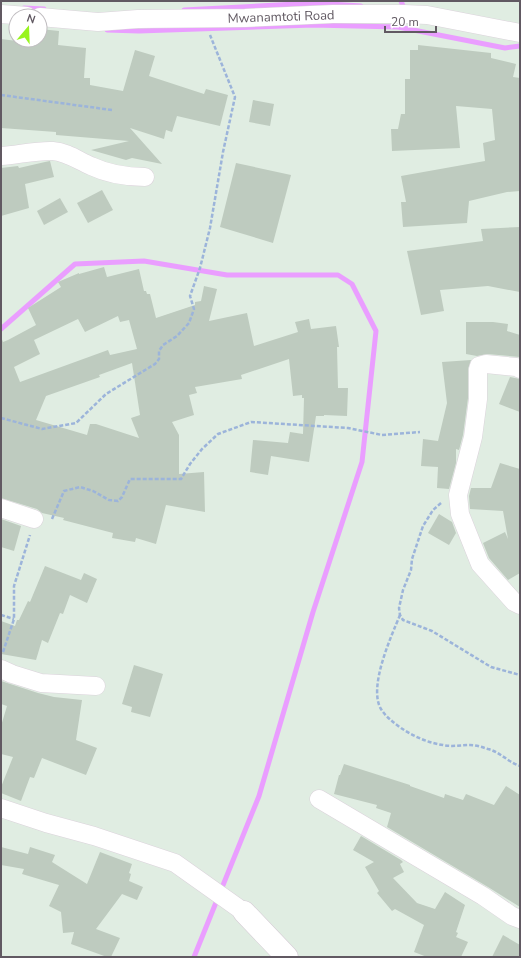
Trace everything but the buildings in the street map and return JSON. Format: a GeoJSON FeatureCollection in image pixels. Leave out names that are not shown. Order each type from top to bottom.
{"type":"FeatureCollection","features":[{"type":"Feature","properties":{"kind":"street","name":"Mwanamtoti Road"},"geometry":{"type":"LineString","coordinates":[[48,18],[98,22],[138,19],[245,18],[424,8],[520,33]]}},
{"type":"Feature","properties":{"kind":"street"},"geometry":{"type":"LineString","coordinates":[[1,156],[54,151],[73,157],[90,166],[112,173],[124,176],[145,176]]}},
{"type":"Feature","properties":{"kind":"street"},"geometry":{"type":"LineString","coordinates":[[520,369],[516,367],[486,364],[479,366],[478,400],[473,437],[458,495],[460,514],[480,564],[514,602],[520,605]]}},
{"type":"Feature","properties":{"kind":"street"},"geometry":{"type":"LineString","coordinates":[[1,508],[34,519]]}},
{"type":"Feature","properties":{"kind":"street"},"geometry":{"type":"LineString","coordinates":[[1,669],[41,683],[96,686]]}},
{"type":"Feature","properties":{"kind":"street"},"geometry":{"type":"LineString","coordinates":[[319,799],[483,896],[512,916],[520,919]]}},
{"type":"Feature","properties":{"kind":"street"},"geometry":{"type":"LineString","coordinates":[[1,808],[46,823],[94,836],[175,863],[244,912],[287,957]]}},
{"type":"Feature","properties":{"kind":"path"},"geometry":{"type":"LineString","coordinates":[[1,418],[42,429],[76,423],[106,394],[155,364],[159,359],[159,351],[163,346],[177,336],[189,324],[194,309],[190,296],[200,268],[210,228],[223,152],[235,97],[204,18]]}},
{"type":"Feature","properties":{"kind":"path"},"geometry":{"type":"LineString","coordinates":[[1,95],[112,110]]}},
{"type":"Feature","properties":{"kind":"path"},"geometry":{"type":"LineString","coordinates":[[1,658],[14,619],[14,586],[34,519],[52,520],[64,490],[80,487],[93,491],[109,500],[118,501],[122,497],[130,479],[181,479],[190,464],[202,449],[218,434],[251,422],[348,428],[382,435],[420,432]]}},
{"type":"Feature","properties":{"kind":"path"},"geometry":{"type":"LineString","coordinates":[[458,495],[441,503],[433,510],[423,526],[403,590],[400,615],[384,658],[378,684],[378,701],[381,708],[390,720],[408,733],[443,746],[455,747],[472,745],[490,749],[514,764],[520,766]]}},
{"type":"Feature","properties":{"kind":"path"},"geometry":{"type":"LineString","coordinates":[[1,615],[14,619]]}},
{"type":"Feature","properties":{"kind":"path"},"geometry":{"type":"LineString","coordinates":[[400,615],[402,620],[432,631],[491,667],[520,675]]}},
{"type":"Feature","properties":{"kind":"waterway"},"geometry":{"type":"LineString","coordinates":[[401,1],[403,6]]}},
{"type":"Feature","properties":{"kind":"waterway"},"geometry":{"type":"LineString","coordinates":[[184,10],[315,3],[361,6]]}},
{"type":"Feature","properties":{"kind":"waterway"},"geometry":{"type":"LineString","coordinates":[[107,30],[139,31],[313,25],[398,27],[505,48],[520,46]]}},
{"type":"Feature","properties":{"kind":"waterway"},"geometry":{"type":"LineString","coordinates":[[1,329],[75,264],[144,261],[227,275],[338,275],[352,284],[376,331],[362,462],[313,612],[259,796],[194,957]]}}]}
